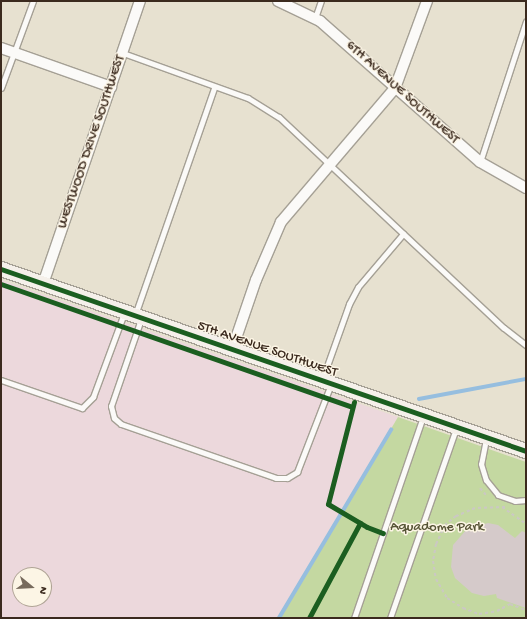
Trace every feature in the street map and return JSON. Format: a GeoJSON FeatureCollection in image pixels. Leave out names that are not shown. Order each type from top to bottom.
{"type":"FeatureCollection","features":[{"type":"Feature","properties":{"kind":"street","name":"WESTWOOD DRIVE SOUTHWEST"},"geometry":{"type":"LineString","coordinates":[[43,284],[140,1]]}},
{"type":"Feature","properties":{"kind":"street","name":"6TH AVENUE SOUTHWEST"},"geometry":{"type":"LineString","coordinates":[[278,1],[315,18],[480,162],[526,188]]}},
{"type":"Feature","properties":{"kind":"street"},"geometry":{"type":"LineString","coordinates":[[232,350],[256,280],[281,222],[395,88],[427,1]]}},
{"type":"Feature","properties":{"kind":"street"},"geometry":{"type":"LineString","coordinates":[[1,48],[111,87]]}},
{"type":"Feature","properties":{"kind":"street","name":"5TH AVENUE SOUTHWEST"},"geometry":{"type":"LineString","coordinates":[[1,269],[326,383],[526,451]]}},
{"type":"Feature","properties":{"kind":"lane"},"geometry":{"type":"LineString","coordinates":[[1,88],[33,1]]}},
{"type":"Feature","properties":{"kind":"lane"},"geometry":{"type":"LineString","coordinates":[[315,18],[321,1]]}},
{"type":"Feature","properties":{"kind":"lane"},"geometry":{"type":"LineString","coordinates":[[480,162],[526,21]]}},
{"type":"Feature","properties":{"kind":"lane"},"geometry":{"type":"LineString","coordinates":[[123,53],[214,88],[248,98],[279,117],[331,164],[403,234],[504,328],[526,344]]}},
{"type":"Feature","properties":{"kind":"lane"},"geometry":{"type":"LineString","coordinates":[[214,88],[133,316],[111,406],[114,418],[121,424],[276,478],[287,478],[297,472],[326,383],[349,304],[358,287],[403,234]]}},
{"type":"Feature","properties":{"kind":"lane"},"geometry":{"type":"LineString","coordinates":[[1,380],[82,408],[93,397],[133,316]]}},
{"type":"Feature","properties":{"kind":"lane"},"geometry":{"type":"LineString","coordinates":[[354,618],[424,416]]}},
{"type":"Feature","properties":{"kind":"lane"},"geometry":{"type":"LineString","coordinates":[[390,618],[456,427]]}},
{"type":"Feature","properties":{"kind":"lane"},"geometry":{"type":"LineString","coordinates":[[486,438],[481,464],[486,480],[498,495],[516,501],[526,500]]}},
{"type":"Feature","properties":{"kind":"path"},"geometry":{"type":"LineString","coordinates":[[526,524],[501,507],[475,508],[456,516],[445,525],[436,544],[433,561],[436,579],[448,598],[463,608],[479,614],[497,611],[510,604],[526,610]]}},
{"type":"Feature","properties":{"kind":"shaded area"},"geometry":{"type":"Polygon","coordinates":[[[1,280],[398,417],[280,618],[1,618],[1,280]]]}},
{"type":"Feature","properties":{"kind":"green space","name":"Aquadome Park"},"geometry":{"type":"Polygon","coordinates":[[[398,417],[526,462],[526,618],[280,618],[398,417]]]}},
{"type":"Feature","properties":{"kind":"building"},"geometry":{"type":"Polygon","coordinates":[[[488,523],[498,525],[515,538],[522,531],[526,533],[526,608],[497,598],[496,594],[484,596],[472,593],[455,578],[451,567],[453,545],[467,529],[488,523]]]}},
{"type":"Feature","properties":{"kind":"waterway"},"geometry":{"type":"LineString","coordinates":[[419,399],[526,379]]}},
{"type":"Feature","properties":{"kind":"waterway"},"geometry":{"type":"LineString","coordinates":[[279,618],[391,430]]}},
{"type":"Feature","properties":{"kind":"cycle path"},"geometry":{"type":"LineString","coordinates":[[1,269],[526,451]]}},
{"type":"Feature","properties":{"kind":"cycle path"},"geometry":{"type":"LineString","coordinates":[[1,284],[352,407]]}},
{"type":"Feature","properties":{"kind":"cycle path"},"geometry":{"type":"LineString","coordinates":[[354,402],[328,504],[367,527],[383,533]]}},
{"type":"Feature","properties":{"kind":"cycle path"},"geometry":{"type":"LineString","coordinates":[[309,618],[360,523]]}}]}
